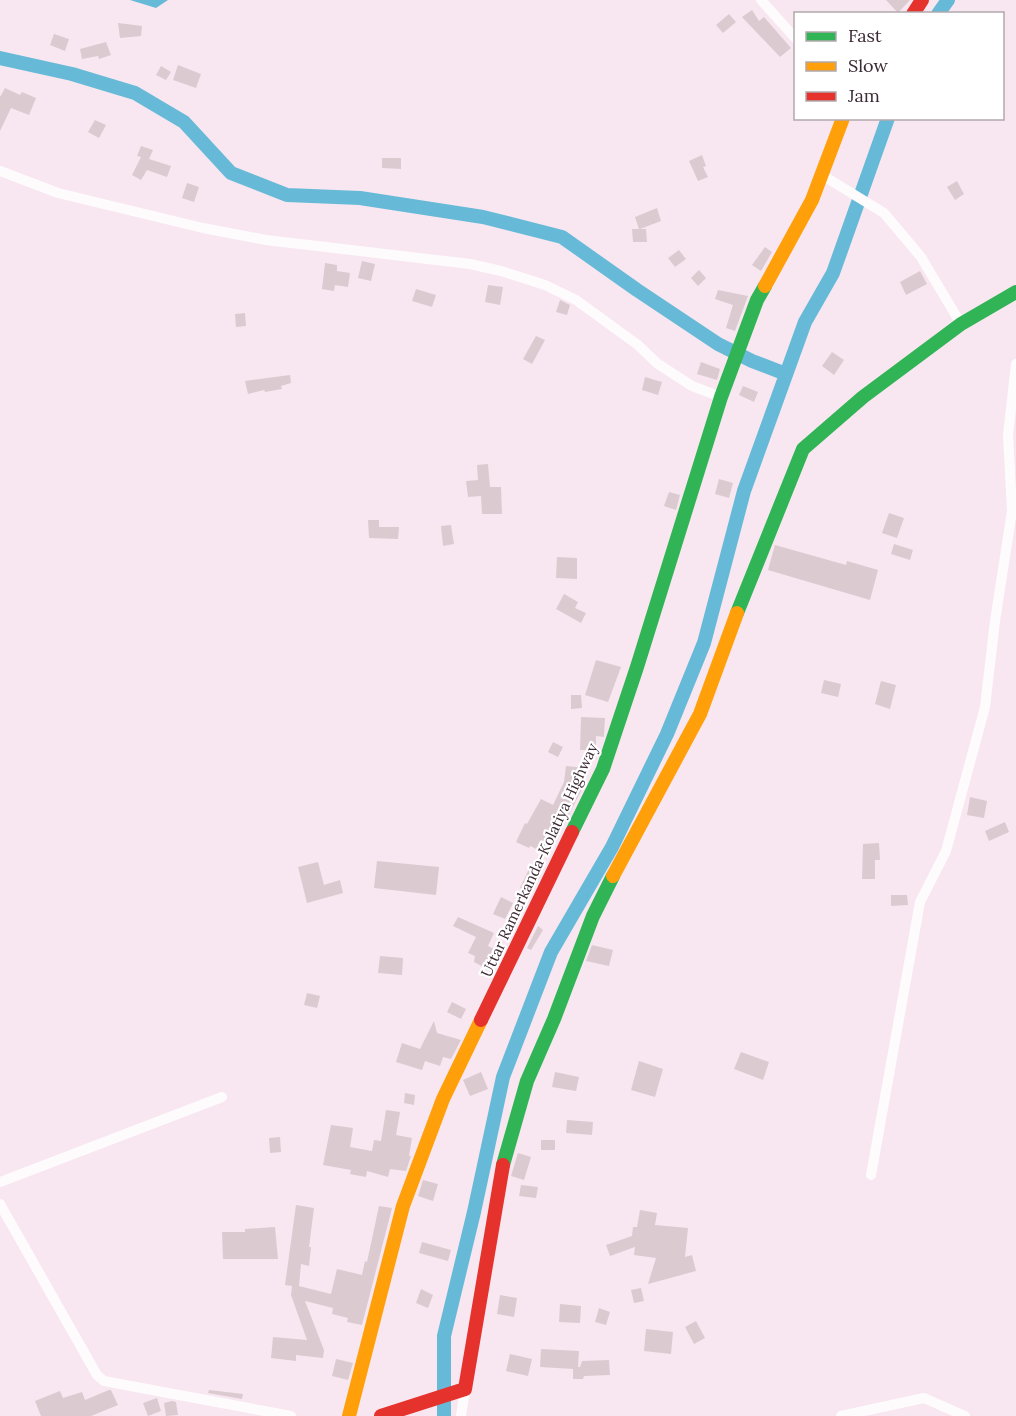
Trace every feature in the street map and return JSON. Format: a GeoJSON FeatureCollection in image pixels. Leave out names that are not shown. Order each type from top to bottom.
{"type":"FeatureCollection","features":[{"type":"Feature","properties":{"kind":"street"},"geometry":{"type":"LineString","coordinates":[[761,0],[794,38]]}},
{"type":"Feature","properties":{"kind":"street","name":"Uttar Ramerkanda-Kolatiya Highway"},"geometry":{"type":"LineString","coordinates":[[349,1416],[403,1206],[443,1099],[603,770],[723,392],[757,300],[812,200],[842,120]]}},
{"type":"Feature","properties":{"kind":"street"},"geometry":{"type":"LineString","coordinates":[[0,171],[58,193],[202,228],[266,240],[470,264],[501,271],[545,285],[576,300],[638,345],[658,364],[692,386],[723,392]]}},
{"type":"Feature","properties":{"kind":"street"},"geometry":{"type":"LineString","coordinates":[[822,175],[884,213],[921,257],[961,324]]}},
{"type":"Feature","properties":{"kind":"street"},"geometry":{"type":"LineString","coordinates":[[461,1416],[461,1391],[504,1162],[527,1080],[554,1019],[593,916],[635,832],[700,714],[744,595],[803,449],[863,397],[961,324],[1016,292]]}},
{"type":"Feature","properties":{"kind":"street"},"geometry":{"type":"LineString","coordinates":[[871,1175],[920,902],[946,851],[985,707],[995,621],[1012,511],[1008,435],[1016,364]]}},
{"type":"Feature","properties":{"kind":"street"},"geometry":{"type":"LineString","coordinates":[[0,1182],[222,1097]]}},
{"type":"Feature","properties":{"kind":"street"},"geometry":{"type":"LineString","coordinates":[[0,1204],[97,1375],[104,1381],[291,1416]]}},
{"type":"Feature","properties":{"kind":"street"},"geometry":{"type":"LineString","coordinates":[[381,1416],[461,1391]]}},
{"type":"Feature","properties":{"kind":"street"},"geometry":{"type":"LineString","coordinates":[[841,1416],[924,1398],[965,1416]]}},
{"type":"Feature","properties":{"kind":"water"},"geometry":{"type":"Polygon","coordinates":[[[130,0],[168,0],[156,8],[130,0]]]}},
{"type":"Feature","properties":{"kind":"building"},"geometry":{"type":"Polygon","coordinates":[[[886,0],[910,0],[899,12],[886,0]]]}},
{"type":"Feature","properties":{"kind":"building"},"geometry":{"type":"Polygon","coordinates":[[[752,10],[759,21],[764,17],[791,48],[780,57],[742,17],[752,10]]]}},
{"type":"Feature","properties":{"kind":"building"},"geometry":{"type":"Polygon","coordinates":[[[729,14],[736,22],[723,33],[716,25],[729,14]]]}},
{"type":"Feature","properties":{"kind":"building"},"geometry":{"type":"Polygon","coordinates":[[[118,23],[142,26],[141,36],[120,38],[118,23]]]}},
{"type":"Feature","properties":{"kind":"building"},"geometry":{"type":"Polygon","coordinates":[[[54,34],[69,39],[65,51],[50,45],[54,34]]]}},
{"type":"Feature","properties":{"kind":"building"},"geometry":{"type":"Polygon","coordinates":[[[106,42],[111,55],[99,59],[98,56],[82,59],[80,49],[106,42]]]}},
{"type":"Feature","properties":{"kind":"building"},"geometry":{"type":"Polygon","coordinates":[[[178,65],[201,74],[196,88],[173,80],[178,65]]]}},
{"type":"Feature","properties":{"kind":"building"},"geometry":{"type":"Polygon","coordinates":[[[161,66],[171,72],[166,80],[156,75],[161,66]]]}},
{"type":"Feature","properties":{"kind":"building"},"geometry":{"type":"Polygon","coordinates":[[[5,88],[20,95],[22,92],[36,98],[29,115],[11,108],[0,131],[0,97],[5,88]]]}},
{"type":"Feature","properties":{"kind":"building"},"geometry":{"type":"Polygon","coordinates":[[[95,120],[106,125],[99,138],[88,132],[95,120]]]}},
{"type":"Feature","properties":{"kind":"building"},"geometry":{"type":"Polygon","coordinates":[[[141,146],[153,150],[149,159],[171,166],[167,177],[147,170],[141,180],[132,175],[141,157],[137,156],[141,146]]]}},
{"type":"Feature","properties":{"kind":"building"},"geometry":{"type":"Polygon","coordinates":[[[702,155],[706,166],[703,167],[708,177],[698,181],[689,161],[702,155]]]}},
{"type":"Feature","properties":{"kind":"building"},"geometry":{"type":"Polygon","coordinates":[[[382,158],[401,158],[401,169],[382,168],[382,158]]]}},
{"type":"Feature","properties":{"kind":"building"},"geometry":{"type":"Polygon","coordinates":[[[957,181],[964,194],[955,200],[947,187],[957,181]]]}},
{"type":"Feature","properties":{"kind":"building"},"geometry":{"type":"Polygon","coordinates":[[[187,183],[199,187],[194,202],[182,198],[187,183]]]}},
{"type":"Feature","properties":{"kind":"building"},"geometry":{"type":"Polygon","coordinates":[[[657,208],[661,221],[640,229],[646,229],[647,242],[633,242],[632,229],[639,229],[635,217],[657,208]]]}},
{"type":"Feature","properties":{"kind":"building"},"geometry":{"type":"Polygon","coordinates":[[[765,247],[772,252],[761,271],[752,265],[765,247]]]}},
{"type":"Feature","properties":{"kind":"building"},"geometry":{"type":"Polygon","coordinates":[[[679,250],[686,259],[675,267],[668,258],[679,250]]]}},
{"type":"Feature","properties":{"kind":"building"},"geometry":{"type":"Polygon","coordinates":[[[362,261],[375,264],[371,281],[358,278],[362,261]]]}},
{"type":"Feature","properties":{"kind":"building"},"geometry":{"type":"Polygon","coordinates":[[[325,263],[337,265],[337,271],[350,273],[348,287],[335,285],[334,291],[322,289],[325,263]]]}},
{"type":"Feature","properties":{"kind":"building"},"geometry":{"type":"Polygon","coordinates":[[[699,270],[706,278],[698,286],[691,278],[699,270]]]}},
{"type":"Feature","properties":{"kind":"building"},"geometry":{"type":"Polygon","coordinates":[[[920,271],[927,284],[906,295],[900,282],[920,271]]]}},
{"type":"Feature","properties":{"kind":"building"},"geometry":{"type":"Polygon","coordinates":[[[488,285],[503,287],[500,305],[485,302],[488,285]]]}},
{"type":"Feature","properties":{"kind":"building"},"geometry":{"type":"Polygon","coordinates":[[[416,289],[436,295],[432,307],[412,301],[416,289]]]}},
{"type":"Feature","properties":{"kind":"building"},"geometry":{"type":"Polygon","coordinates":[[[718,290],[748,296],[735,331],[726,328],[733,305],[715,299],[718,290]]]}},
{"type":"Feature","properties":{"kind":"building"},"geometry":{"type":"Polygon","coordinates":[[[560,300],[570,305],[567,315],[556,312],[560,300]]]}},
{"type":"Feature","properties":{"kind":"building"},"geometry":{"type":"Polygon","coordinates":[[[245,313],[246,326],[236,327],[235,314],[245,313]]]}},
{"type":"Feature","properties":{"kind":"building"},"geometry":{"type":"Polygon","coordinates":[[[536,336],[545,340],[532,364],[523,359],[536,336]]]}},
{"type":"Feature","properties":{"kind":"building"},"geometry":{"type":"Polygon","coordinates":[[[832,352],[844,360],[834,375],[822,366],[832,352]]]}},
{"type":"Feature","properties":{"kind":"building"},"geometry":{"type":"Polygon","coordinates":[[[701,362],[720,369],[717,380],[697,374],[701,362]]]}},
{"type":"Feature","properties":{"kind":"building"},"geometry":{"type":"Polygon","coordinates":[[[290,375],[291,383],[281,386],[282,389],[248,394],[245,381],[290,375]]]}},
{"type":"Feature","properties":{"kind":"building"},"geometry":{"type":"Polygon","coordinates":[[[645,377],[662,382],[658,395],[642,390],[645,377]]]}},
{"type":"Feature","properties":{"kind":"building"},"geometry":{"type":"Polygon","coordinates":[[[743,386],[758,392],[754,402],[739,395],[743,386]]]}},
{"type":"Feature","properties":{"kind":"building"},"geometry":{"type":"Polygon","coordinates":[[[488,464],[490,487],[501,487],[502,514],[482,514],[481,496],[468,497],[466,481],[478,480],[477,465],[488,464]]]}},
{"type":"Feature","properties":{"kind":"building"},"geometry":{"type":"Polygon","coordinates":[[[719,479],[733,483],[729,498],[715,494],[719,479]]]}},
{"type":"Feature","properties":{"kind":"building"},"geometry":{"type":"Polygon","coordinates":[[[669,492],[680,495],[676,510],[664,506],[669,492]]]}},
{"type":"Feature","properties":{"kind":"building"},"geometry":{"type":"Polygon","coordinates":[[[889,513],[904,518],[897,538],[882,533],[889,513]]]}},
{"type":"Feature","properties":{"kind":"building"},"geometry":{"type":"Polygon","coordinates":[[[368,520],[379,520],[379,527],[399,527],[398,539],[369,538],[368,520]]]}},
{"type":"Feature","properties":{"kind":"building"},"geometry":{"type":"Polygon","coordinates":[[[451,525],[454,544],[443,546],[441,526],[451,525]]]}},
{"type":"Feature","properties":{"kind":"building"},"geometry":{"type":"Polygon","coordinates":[[[894,544],[913,550],[910,560],[891,554],[894,544]]]}},
{"type":"Feature","properties":{"kind":"building"},"geometry":{"type":"Polygon","coordinates":[[[775,545],[846,565],[847,561],[878,570],[870,600],[768,570],[775,545]]]}},
{"type":"Feature","properties":{"kind":"building"},"geometry":{"type":"Polygon","coordinates":[[[557,557],[577,558],[577,579],[556,578],[557,557]]]}},
{"type":"Feature","properties":{"kind":"building"},"geometry":{"type":"Polygon","coordinates":[[[564,594],[578,602],[575,608],[586,613],[581,623],[556,609],[564,594]]]}},
{"type":"Feature","properties":{"kind":"building"},"geometry":{"type":"Polygon","coordinates":[[[596,660],[621,667],[608,702],[585,695],[596,660]]]}},
{"type":"Feature","properties":{"kind":"building"},"geometry":{"type":"Polygon","coordinates":[[[824,680],[841,684],[838,697],[821,693],[824,680]]]}},
{"type":"Feature","properties":{"kind":"building"},"geometry":{"type":"Polygon","coordinates":[[[881,681],[896,685],[890,709],[875,704],[881,681]]]}},
{"type":"Feature","properties":{"kind":"building"},"geometry":{"type":"Polygon","coordinates":[[[571,695],[581,695],[582,708],[571,709],[571,695]]]}},
{"type":"Feature","properties":{"kind":"building"},"geometry":{"type":"Polygon","coordinates":[[[581,717],[605,718],[604,737],[596,736],[596,750],[580,750],[581,717]]]}},
{"type":"Feature","properties":{"kind":"building"},"geometry":{"type":"Polygon","coordinates":[[[553,742],[563,747],[558,757],[548,752],[553,742]]]}},
{"type":"Feature","properties":{"kind":"building"},"geometry":{"type":"Polygon","coordinates":[[[566,766],[586,768],[583,787],[549,855],[516,842],[541,799],[553,805],[564,782],[566,766]]]}},
{"type":"Feature","properties":{"kind":"building"},"geometry":{"type":"Polygon","coordinates":[[[970,797],[987,801],[984,818],[967,815],[970,797]]]}},
{"type":"Feature","properties":{"kind":"building"},"geometry":{"type":"Polygon","coordinates":[[[1005,822],[1009,832],[989,841],[985,831],[1005,822]]]}},
{"type":"Feature","properties":{"kind":"building"},"geometry":{"type":"Polygon","coordinates":[[[879,843],[880,860],[875,860],[875,879],[862,879],[863,844],[879,843]]]}},
{"type":"Feature","properties":{"kind":"building"},"geometry":{"type":"Polygon","coordinates":[[[377,861],[439,867],[436,895],[374,888],[377,861]]]}},
{"type":"Feature","properties":{"kind":"building"},"geometry":{"type":"Polygon","coordinates":[[[318,862],[324,885],[340,880],[343,893],[307,903],[298,867],[318,862]]]}},
{"type":"Feature","properties":{"kind":"building"},"geometry":{"type":"Polygon","coordinates":[[[529,869],[541,875],[531,893],[520,888],[529,869]]]}},
{"type":"Feature","properties":{"kind":"building"},"geometry":{"type":"Polygon","coordinates":[[[891,895],[907,895],[908,905],[891,906],[891,895]]]}},
{"type":"Feature","properties":{"kind":"building"},"geometry":{"type":"Polygon","coordinates":[[[501,897],[513,903],[505,919],[493,914],[501,897]]]}},
{"type":"Feature","properties":{"kind":"building"},"geometry":{"type":"Polygon","coordinates":[[[458,917],[494,933],[488,946],[494,949],[485,968],[474,962],[475,956],[468,953],[476,937],[453,926],[458,917]]]}},
{"type":"Feature","properties":{"kind":"building"},"geometry":{"type":"Polygon","coordinates":[[[538,926],[543,930],[531,950],[527,948],[538,926]]]}},
{"type":"Feature","properties":{"kind":"building"},"geometry":{"type":"Polygon","coordinates":[[[592,945],[613,950],[609,966],[586,961],[592,945]]]}},
{"type":"Feature","properties":{"kind":"building"},"geometry":{"type":"Polygon","coordinates":[[[380,956],[403,958],[402,975],[378,973],[380,956]]]}},
{"type":"Feature","properties":{"kind":"building"},"geometry":{"type":"Polygon","coordinates":[[[307,993],[320,996],[317,1008],[304,1005],[307,993]]]}},
{"type":"Feature","properties":{"kind":"building"},"geometry":{"type":"Polygon","coordinates":[[[452,1002],[466,1009],[461,1019],[447,1012],[452,1002]]]}},
{"type":"Feature","properties":{"kind":"building"},"geometry":{"type":"Polygon","coordinates":[[[434,1021],[437,1033],[461,1040],[451,1059],[443,1057],[440,1066],[425,1061],[422,1070],[396,1062],[402,1043],[420,1049],[434,1021]]]}},
{"type":"Feature","properties":{"kind":"building"},"geometry":{"type":"Polygon","coordinates":[[[741,1052],[769,1062],[763,1080],[734,1069],[741,1052]]]}},
{"type":"Feature","properties":{"kind":"building"},"geometry":{"type":"Polygon","coordinates":[[[639,1061],[663,1069],[655,1097],[631,1090],[639,1061]]]}},
{"type":"Feature","properties":{"kind":"building"},"geometry":{"type":"Polygon","coordinates":[[[481,1072],[488,1089],[470,1096],[463,1080],[481,1072]]]}},
{"type":"Feature","properties":{"kind":"building"},"geometry":{"type":"Polygon","coordinates":[[[555,1072],[579,1077],[576,1091],[552,1087],[555,1072]]]}},
{"type":"Feature","properties":{"kind":"building"},"geometry":{"type":"Polygon","coordinates":[[[405,1093],[415,1095],[414,1105],[404,1103],[405,1093]]]}},
{"type":"Feature","properties":{"kind":"building"},"geometry":{"type":"Polygon","coordinates":[[[386,1110],[400,1112],[396,1135],[412,1138],[409,1156],[411,1156],[406,1171],[390,1169],[388,1177],[367,1171],[366,1177],[350,1174],[351,1170],[323,1165],[331,1125],[353,1128],[350,1147],[372,1151],[374,1140],[381,1141],[386,1110]]]}},
{"type":"Feature","properties":{"kind":"building"},"geometry":{"type":"Polygon","coordinates":[[[567,1120],[593,1122],[592,1135],[566,1133],[567,1120]]]}},
{"type":"Feature","properties":{"kind":"building"},"geometry":{"type":"Polygon","coordinates":[[[280,1137],[281,1152],[270,1153],[269,1138],[280,1137]]]}},
{"type":"Feature","properties":{"kind":"building"},"geometry":{"type":"Polygon","coordinates":[[[541,1140],[555,1140],[555,1150],[541,1150],[541,1140]]]}},
{"type":"Feature","properties":{"kind":"building"},"geometry":{"type":"Polygon","coordinates":[[[518,1153],[531,1157],[524,1180],[511,1176],[518,1153]]]}},
{"type":"Feature","properties":{"kind":"building"},"geometry":{"type":"Polygon","coordinates":[[[423,1180],[438,1184],[433,1201],[418,1196],[423,1180]]]}},
{"type":"Feature","properties":{"kind":"building"},"geometry":{"type":"Polygon","coordinates":[[[521,1185],[538,1187],[536,1198],[519,1196],[521,1185]]]}},
{"type":"Feature","properties":{"kind":"building"},"geometry":{"type":"Polygon","coordinates":[[[296,1205],[314,1208],[309,1266],[301,1264],[299,1286],[331,1294],[337,1269],[362,1275],[379,1206],[392,1208],[362,1325],[347,1322],[348,1318],[332,1314],[333,1308],[305,1301],[324,1350],[323,1358],[296,1355],[296,1361],[271,1358],[273,1337],[307,1340],[291,1295],[292,1286],[285,1285],[296,1205]]]}},
{"type":"Feature","properties":{"kind":"building"},"geometry":{"type":"Polygon","coordinates":[[[640,1210],[657,1213],[655,1225],[688,1228],[685,1257],[692,1255],[696,1271],[648,1284],[656,1258],[634,1255],[635,1247],[610,1256],[606,1245],[632,1236],[633,1227],[637,1227],[640,1210]]]}},
{"type":"Feature","properties":{"kind":"building"},"geometry":{"type":"Polygon","coordinates":[[[275,1227],[278,1259],[223,1259],[222,1232],[245,1232],[245,1229],[275,1227]]]}},
{"type":"Feature","properties":{"kind":"building"},"geometry":{"type":"Polygon","coordinates":[[[422,1242],[451,1250],[448,1261],[419,1253],[422,1242]]]}},
{"type":"Feature","properties":{"kind":"building"},"geometry":{"type":"Polygon","coordinates":[[[641,1288],[644,1301],[634,1303],[631,1290],[641,1288]]]}},
{"type":"Feature","properties":{"kind":"building"},"geometry":{"type":"Polygon","coordinates":[[[421,1289],[433,1295],[428,1308],[416,1303],[421,1289]]]}},
{"type":"Feature","properties":{"kind":"building"},"geometry":{"type":"Polygon","coordinates":[[[500,1295],[517,1298],[514,1317],[497,1314],[500,1295]]]}},
{"type":"Feature","properties":{"kind":"building"},"geometry":{"type":"Polygon","coordinates":[[[560,1304],[581,1306],[580,1323],[559,1322],[560,1304]]]}},
{"type":"Feature","properties":{"kind":"building"},"geometry":{"type":"Polygon","coordinates":[[[599,1308],[610,1312],[606,1325],[595,1322],[599,1308]]]}},
{"type":"Feature","properties":{"kind":"building"},"geometry":{"type":"Polygon","coordinates":[[[696,1321],[705,1338],[694,1344],[685,1327],[696,1321]]]}},
{"type":"Feature","properties":{"kind":"building"},"geometry":{"type":"Polygon","coordinates":[[[646,1329],[673,1332],[671,1354],[644,1351],[646,1329]]]}},
{"type":"Feature","properties":{"kind":"building"},"geometry":{"type":"Polygon","coordinates":[[[541,1349],[579,1351],[578,1367],[582,1361],[609,1360],[610,1375],[584,1376],[583,1379],[573,1379],[573,1369],[540,1367],[541,1349]]]}},
{"type":"Feature","properties":{"kind":"building"},"geometry":{"type":"Polygon","coordinates":[[[510,1354],[532,1359],[528,1376],[506,1371],[510,1354]]]}},
{"type":"Feature","properties":{"kind":"building"},"geometry":{"type":"Polygon","coordinates":[[[336,1359],[353,1363],[348,1380],[332,1376],[336,1359]]]}},
{"type":"Feature","properties":{"kind":"building"},"geometry":{"type":"Polygon","coordinates":[[[109,1390],[118,1405],[91,1416],[41,1416],[35,1401],[60,1391],[63,1398],[82,1392],[85,1400],[109,1390]]]}},
{"type":"Feature","properties":{"kind":"building"},"geometry":{"type":"Polygon","coordinates":[[[209,1390],[243,1394],[242,1399],[208,1393],[209,1390]]]}},
{"type":"Feature","properties":{"kind":"building"},"geometry":{"type":"Polygon","coordinates":[[[157,1398],[161,1411],[148,1416],[143,1403],[157,1398]]]}},
{"type":"Feature","properties":{"kind":"building"},"geometry":{"type":"Polygon","coordinates":[[[176,1402],[178,1415],[166,1416],[164,1403],[176,1402]]]}},
{"type":"Feature","properties":{"kind":"waterway"},"geometry":{"type":"LineString","coordinates":[[939,12],[948,0]]}},
{"type":"Feature","properties":{"kind":"waterway"},"geometry":{"type":"LineString","coordinates":[[0,58],[72,74],[135,93],[184,122],[231,173],[287,195],[360,198],[483,217],[562,237],[718,344],[752,361],[786,374]]}},
{"type":"Feature","properties":{"kind":"waterway"},"geometry":{"type":"LineString","coordinates":[[444,1416],[444,1336],[503,1077],[551,952],[612,847],[667,734],[704,643],[744,491],[805,322],[833,273],[887,120]]}},
{"type":"Feature","properties":{"kind":"traffic: fast"},"geometry":{"type":"LineString","coordinates":[[572,832],[603,769],[721,397],[757,300],[765,286]]}},
{"type":"Feature","properties":{"kind":"traffic: fast"},"geometry":{"type":"LineString","coordinates":[[737,613],[803,449],[863,397],[961,324],[1016,292]]}},
{"type":"Feature","properties":{"kind":"traffic: fast"},"geometry":{"type":"LineString","coordinates":[[503,1165],[527,1081],[554,1019],[593,916],[613,876]]}},
{"type":"Feature","properties":{"kind":"traffic: slow"},"geometry":{"type":"LineString","coordinates":[[765,286],[812,200],[842,120]]}},
{"type":"Feature","properties":{"kind":"traffic: slow"},"geometry":{"type":"LineString","coordinates":[[613,876],[700,714],[737,613]]}},
{"type":"Feature","properties":{"kind":"traffic: slow"},"geometry":{"type":"LineString","coordinates":[[349,1416],[403,1206],[443,1099],[481,1020]]}},
{"type":"Feature","properties":{"kind":"traffic: jam"},"geometry":{"type":"LineString","coordinates":[[914,12],[922,0]]}},
{"type":"Feature","properties":{"kind":"traffic: jam"},"geometry":{"type":"LineString","coordinates":[[481,1020],[572,832]]}},
{"type":"Feature","properties":{"kind":"traffic: jam"},"geometry":{"type":"LineString","coordinates":[[381,1416],[465,1389],[503,1165]]}}]}
